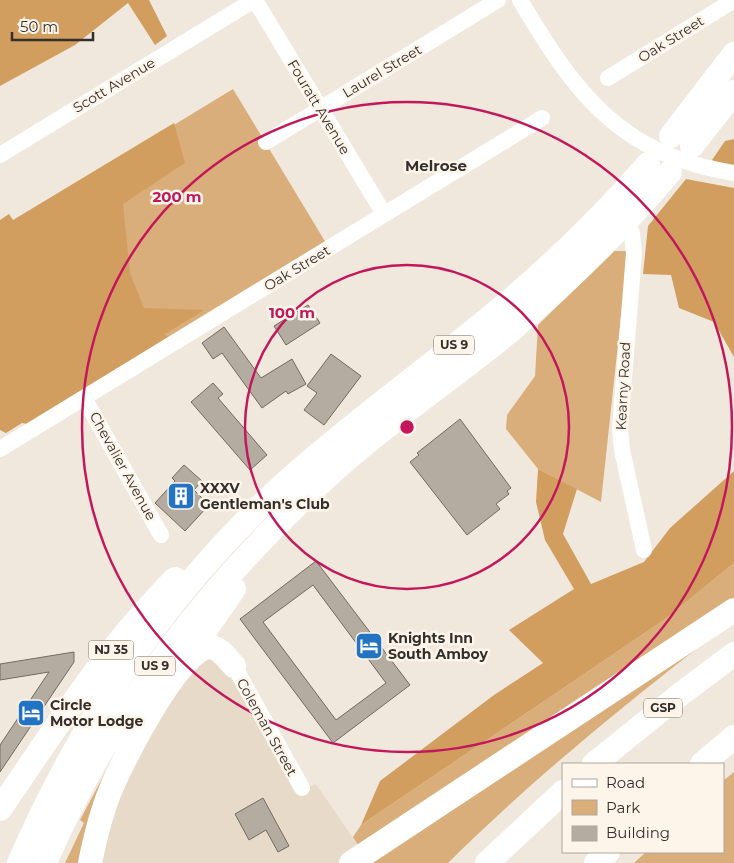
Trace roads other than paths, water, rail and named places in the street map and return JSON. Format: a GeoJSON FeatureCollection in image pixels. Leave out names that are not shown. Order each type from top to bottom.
{"type":"FeatureCollection","features":[{"type":"Feature","properties":{"kind":"highway"},"geometry":{"type":"LineString","coordinates":[[670,136],[734,54]]}},
{"type":"Feature","properties":{"kind":"highway"},"geometry":{"type":"LineString","coordinates":[[692,146],[734,93]]}},
{"type":"Feature","properties":{"kind":"highway","name":"US 9"},"geometry":{"type":"LineString","coordinates":[[20,863],[61,773],[120,675],[176,599],[251,515],[334,440],[509,301],[600,215],[648,164]]}},
{"type":"Feature","properties":{"kind":"highway","name":"US 9"},"geometry":{"type":"LineString","coordinates":[[45,863],[91,770],[124,712],[156,665],[225,578],[305,497],[354,453],[509,332],[565,282],[626,222],[670,172]]}},
{"type":"Feature","properties":{"kind":"highway"},"geometry":{"type":"LineString","coordinates":[[178,674],[190,651],[226,599],[305,497]]}},
{"type":"Feature","properties":{"kind":"highway","name":"NJ 35"},"geometry":{"type":"LineString","coordinates":[[0,809],[81,689],[120,638],[204,548],[251,515]]}},
{"type":"Feature","properties":{"kind":"highway"},"geometry":{"type":"LineString","coordinates":[[226,599],[221,628],[234,666]]}},
{"type":"Feature","properties":{"kind":"highway"},"geometry":{"type":"LineString","coordinates":[[351,863],[734,610]]}},
{"type":"Feature","properties":{"kind":"highway"},"geometry":{"type":"LineString","coordinates":[[90,863],[102,813],[125,758],[147,718],[178,674],[194,655],[208,648],[220,651],[234,666]]}},
{"type":"Feature","properties":{"kind":"highway","name":"GSP"},"geometry":{"type":"LineString","coordinates":[[595,763],[734,654]]}},
{"type":"Feature","properties":{"kind":"highway"},"geometry":{"type":"LineString","coordinates":[[703,763],[734,737]]}},
{"type":"Feature","properties":{"kind":"highway"},"geometry":{"type":"LineString","coordinates":[[487,863],[562,793]]}},
{"type":"Feature","properties":{"kind":"highway"},"geometry":{"type":"LineString","coordinates":[[596,863],[607,853]]}},
{"type":"Feature","properties":{"kind":"street","name":"Fouratt Avenue"},"geometry":{"type":"LineString","coordinates":[[254,0],[384,214]]}},
{"type":"Feature","properties":{"kind":"street","name":"Scott Avenue"},"geometry":{"type":"LineString","coordinates":[[0,155],[254,0]]}},
{"type":"Feature","properties":{"kind":"street","name":"Laurel Street"},"geometry":{"type":"LineString","coordinates":[[266,142],[498,0]]}},
{"type":"Feature","properties":{"kind":"street"},"geometry":{"type":"LineString","coordinates":[[520,0],[548,48],[576,87],[602,113],[632,136],[665,154],[706,168],[734,173]]}},
{"type":"Feature","properties":{"kind":"street","name":"Oak Street"},"geometry":{"type":"LineString","coordinates":[[608,78],[734,0]]}},
{"type":"Feature","properties":{"kind":"street","name":"Oak Street"},"geometry":{"type":"LineString","coordinates":[[0,449],[542,118]]}},
{"type":"Feature","properties":{"kind":"street","name":"Kearny Road"},"geometry":{"type":"LineString","coordinates":[[626,222],[632,233],[634,253],[620,428],[622,450],[644,550]]}},
{"type":"Feature","properties":{"kind":"street","name":"Chevalier Avenue"},"geometry":{"type":"LineString","coordinates":[[84,398],[161,536]]}},
{"type":"Feature","properties":{"kind":"street","name":"Coleman Street"},"geometry":{"type":"LineString","coordinates":[[234,666],[302,788]]}},
{"type":"Feature","properties":{"kind":"place","name":"XXXV Gentleman's Club"},"geometry":{"type":"Point","coordinates":[181,496]}},
{"type":"Feature","properties":{"kind":"place","name":"Knights Inn South Amboy"},"geometry":{"type":"Point","coordinates":[369,646]}},
{"type":"Feature","properties":{"kind":"place","name":"Circle Motor Lodge"},"geometry":{"type":"Point","coordinates":[31,713]}},
{"type":"Feature","properties":{"kind":"district","name":"Melrose"},"geometry":{"type":"Point","coordinates":[436,166]}}]}
